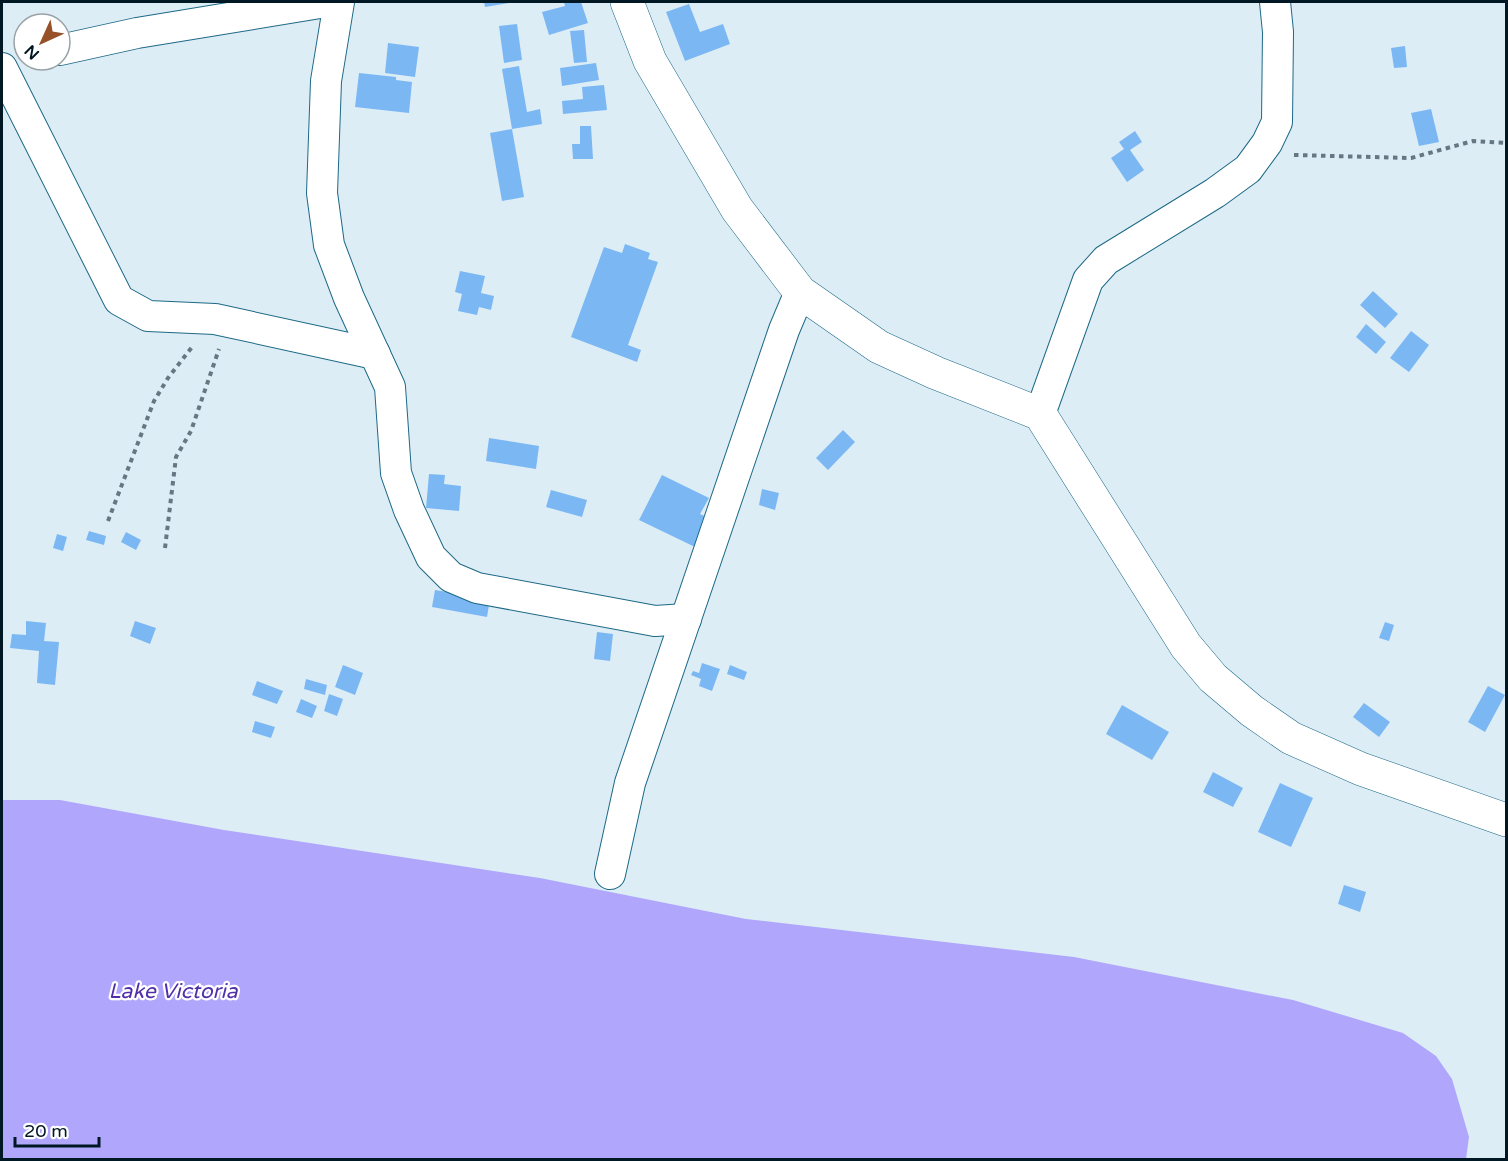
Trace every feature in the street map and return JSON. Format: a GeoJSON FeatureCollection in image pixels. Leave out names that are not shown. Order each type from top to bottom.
{"type":"FeatureCollection","features":[{"type":"Feature","properties":{"kind":"main road"},"geometry":{"type":"LineString","coordinates":[[627,2],[650,61],[737,209],[800,292],[879,347],[936,373],[1040,414],[1186,646],[1213,678],[1252,711],[1291,738],[1361,769],[1506,820]]}},
{"type":"Feature","properties":{"kind":"street"},"geometry":{"type":"LineString","coordinates":[[72,47],[136,33],[326,2]]}},
{"type":"Feature","properties":{"kind":"street"},"geometry":{"type":"LineString","coordinates":[[339,2],[326,81],[322,193],[329,244],[349,298],[390,387],[396,473],[431,558],[451,577],[477,588],[655,621],[686,619]]}},
{"type":"Feature","properties":{"kind":"street"},"geometry":{"type":"LineString","coordinates":[[1040,414],[1088,280],[1106,260],[1215,193],[1248,169],[1259,156],[1277,122],[1278,32],[1275,2]]}},
{"type":"Feature","properties":{"kind":"street"},"geometry":{"type":"LineString","coordinates":[[2,68],[118,300],[148,316],[222,320],[375,354]]}},
{"type":"Feature","properties":{"kind":"street"},"geometry":{"type":"LineString","coordinates":[[610,874],[630,783],[784,330],[800,292]]}},
{"type":"Feature","properties":{"kind":"path"},"geometry":{"type":"LineString","coordinates":[[1259,156],[1412,158],[1473,141],[1506,143]]}},
{"type":"Feature","properties":{"kind":"path"},"geometry":{"type":"LineString","coordinates":[[108,521],[154,401],[168,378],[222,320]]}},
{"type":"Feature","properties":{"kind":"path"},"geometry":{"type":"LineString","coordinates":[[165,549],[176,457],[191,431],[206,392],[222,320]]}},
{"type":"Feature","properties":{"kind":"water","name":"Lake Victoria"},"geometry":{"type":"Polygon","coordinates":[[[2,800],[60,800],[224,830],[540,878],[746,919],[1074,957],[1293,1000],[1403,1033],[1436,1056],[1452,1079],[1469,1137],[1466,1159],[2,1159],[2,800]]]}},
{"type":"Feature","properties":{"kind":"building"},"geometry":{"type":"Polygon","coordinates":[[[484,2],[509,2],[509,3],[485,7],[484,2]]]}},
{"type":"Feature","properties":{"kind":"building"},"geometry":{"type":"Polygon","coordinates":[[[564,2],[581,2],[588,23],[549,35],[542,12],[565,6],[564,2]]]}},
{"type":"Feature","properties":{"kind":"building"},"geometry":{"type":"Polygon","coordinates":[[[689,4],[700,32],[723,24],[730,44],[685,61],[666,12],[689,4]]]}},
{"type":"Feature","properties":{"kind":"building"},"geometry":{"type":"Polygon","coordinates":[[[517,24],[522,60],[504,63],[499,26],[517,24]]]}},
{"type":"Feature","properties":{"kind":"building"},"geometry":{"type":"Polygon","coordinates":[[[584,30],[587,62],[574,63],[570,31],[584,30]]]}},
{"type":"Feature","properties":{"kind":"building"},"geometry":{"type":"Polygon","coordinates":[[[388,43],[419,47],[415,77],[385,73],[388,43]]]}},
{"type":"Feature","properties":{"kind":"building"},"geometry":{"type":"Polygon","coordinates":[[[1405,46],[1407,67],[1394,68],[1391,48],[1405,46]]]}},
{"type":"Feature","properties":{"kind":"building"},"geometry":{"type":"Polygon","coordinates":[[[596,63],[599,80],[562,86],[560,68],[596,63]]]}},
{"type":"Feature","properties":{"kind":"building"},"geometry":{"type":"Polygon","coordinates":[[[519,66],[527,112],[540,109],[542,124],[512,129],[502,69],[519,66]]]}},
{"type":"Feature","properties":{"kind":"building"},"geometry":{"type":"Polygon","coordinates":[[[359,73],[396,77],[396,80],[412,82],[409,113],[355,107],[359,73]]]}},
{"type":"Feature","properties":{"kind":"building"},"geometry":{"type":"Polygon","coordinates":[[[604,85],[607,110],[563,114],[562,101],[583,99],[582,87],[604,85]]]}},
{"type":"Feature","properties":{"kind":"building"},"geometry":{"type":"Polygon","coordinates":[[[1431,109],[1439,142],[1419,146],[1411,113],[1431,109]]]}},
{"type":"Feature","properties":{"kind":"building"},"geometry":{"type":"Polygon","coordinates":[[[580,126],[591,126],[593,159],[573,159],[572,144],[580,144],[580,126]]]}},
{"type":"Feature","properties":{"kind":"building"},"geometry":{"type":"Polygon","coordinates":[[[512,129],[524,197],[502,201],[490,133],[512,129]]]}},
{"type":"Feature","properties":{"kind":"building"},"geometry":{"type":"Polygon","coordinates":[[[1135,131],[1142,142],[1130,150],[1144,170],[1127,182],[1111,158],[1124,149],[1119,142],[1135,131]]]}},
{"type":"Feature","properties":{"kind":"building"},"geometry":{"type":"Polygon","coordinates":[[[625,244],[650,253],[648,259],[658,262],[628,345],[641,350],[637,362],[571,337],[604,247],[622,253],[625,244]]]}},
{"type":"Feature","properties":{"kind":"building"},"geometry":{"type":"Polygon","coordinates":[[[460,271],[485,276],[481,293],[494,296],[491,310],[479,307],[477,315],[458,311],[462,294],[455,292],[460,271]]]}},
{"type":"Feature","properties":{"kind":"building"},"geometry":{"type":"Polygon","coordinates":[[[1373,291],[1398,314],[1385,328],[1360,305],[1373,291]]]}},
{"type":"Feature","properties":{"kind":"building"},"geometry":{"type":"Polygon","coordinates":[[[1366,324],[1386,342],[1376,354],[1356,337],[1366,324]]]}},
{"type":"Feature","properties":{"kind":"building"},"geometry":{"type":"Polygon","coordinates":[[[1411,331],[1429,345],[1409,372],[1390,358],[1411,331]]]}},
{"type":"Feature","properties":{"kind":"building"},"geometry":{"type":"Polygon","coordinates":[[[843,430],[855,442],[828,470],[816,458],[843,430]]]}},
{"type":"Feature","properties":{"kind":"building"},"geometry":{"type":"Polygon","coordinates":[[[489,438],[539,446],[536,469],[486,461],[489,438]]]}},
{"type":"Feature","properties":{"kind":"building"},"geometry":{"type":"Polygon","coordinates":[[[429,474],[445,475],[444,484],[461,486],[459,511],[426,508],[429,474]]]}},
{"type":"Feature","properties":{"kind":"building"},"geometry":{"type":"Polygon","coordinates":[[[662,475],[709,498],[700,514],[709,518],[695,547],[639,520],[662,475]]]}},
{"type":"Feature","properties":{"kind":"building"},"geometry":{"type":"Polygon","coordinates":[[[762,489],[779,493],[775,510],[759,505],[762,489]]]}},
{"type":"Feature","properties":{"kind":"building"},"geometry":{"type":"Polygon","coordinates":[[[551,490],[587,500],[582,517],[546,507],[551,490]]]}},
{"type":"Feature","properties":{"kind":"building"},"geometry":{"type":"Polygon","coordinates":[[[89,531],[106,536],[104,545],[86,540],[89,531]]]}},
{"type":"Feature","properties":{"kind":"building"},"geometry":{"type":"Polygon","coordinates":[[[126,532],[141,540],[136,550],[121,542],[126,532]]]}},
{"type":"Feature","properties":{"kind":"building"},"geometry":{"type":"Polygon","coordinates":[[[57,534],[67,537],[63,551],[53,548],[57,534]]]}},
{"type":"Feature","properties":{"kind":"building"},"geometry":{"type":"Polygon","coordinates":[[[435,590],[490,599],[487,617],[432,607],[435,590]]]}},
{"type":"Feature","properties":{"kind":"building"},"geometry":{"type":"Polygon","coordinates":[[[26,621],[46,623],[44,641],[59,642],[55,685],[37,683],[39,651],[10,648],[12,634],[26,635],[26,621]]]}},
{"type":"Feature","properties":{"kind":"building"},"geometry":{"type":"Polygon","coordinates":[[[135,621],[156,628],[150,644],[130,636],[135,621]]]}},
{"type":"Feature","properties":{"kind":"building"},"geometry":{"type":"Polygon","coordinates":[[[1385,622],[1394,625],[1389,641],[1379,638],[1385,622]]]}},
{"type":"Feature","properties":{"kind":"building"},"geometry":{"type":"Polygon","coordinates":[[[597,632],[613,634],[610,661],[594,659],[597,632]]]}},
{"type":"Feature","properties":{"kind":"building"},"geometry":{"type":"Polygon","coordinates":[[[702,663],[720,669],[712,691],[699,686],[701,679],[691,675],[693,671],[699,673],[702,663]]]}},
{"type":"Feature","properties":{"kind":"building"},"geometry":{"type":"Polygon","coordinates":[[[343,665],[363,673],[355,695],[335,687],[343,665]]]}},
{"type":"Feature","properties":{"kind":"building"},"geometry":{"type":"Polygon","coordinates":[[[730,665],[747,672],[744,680],[727,674],[730,665]]]}},
{"type":"Feature","properties":{"kind":"building"},"geometry":{"type":"Polygon","coordinates":[[[306,679],[327,685],[325,695],[304,689],[306,679]]]}},
{"type":"Feature","properties":{"kind":"building"},"geometry":{"type":"Polygon","coordinates":[[[257,681],[283,691],[277,704],[252,695],[257,681]]]}},
{"type":"Feature","properties":{"kind":"building"},"geometry":{"type":"Polygon","coordinates":[[[1488,686],[1505,695],[1485,732],[1468,722],[1488,686]]]}},
{"type":"Feature","properties":{"kind":"building"},"geometry":{"type":"Polygon","coordinates":[[[329,694],[343,699],[337,716],[324,711],[329,694]]]}},
{"type":"Feature","properties":{"kind":"building"},"geometry":{"type":"Polygon","coordinates":[[[301,699],[317,706],[312,718],[296,712],[301,699]]]}},
{"type":"Feature","properties":{"kind":"building"},"geometry":{"type":"Polygon","coordinates":[[[1364,703],[1390,722],[1379,737],[1353,717],[1364,703]]]}},
{"type":"Feature","properties":{"kind":"building"},"geometry":{"type":"Polygon","coordinates":[[[1122,705],[1169,732],[1152,760],[1106,734],[1122,705]]]}},
{"type":"Feature","properties":{"kind":"building"},"geometry":{"type":"Polygon","coordinates":[[[255,721],[275,727],[271,738],[252,732],[255,721]]]}},
{"type":"Feature","properties":{"kind":"building"},"geometry":{"type":"Polygon","coordinates":[[[1213,772],[1243,788],[1233,807],[1203,792],[1213,772]]]}},
{"type":"Feature","properties":{"kind":"building"},"geometry":{"type":"Polygon","coordinates":[[[1280,783],[1313,798],[1291,847],[1258,832],[1280,783]]]}},
{"type":"Feature","properties":{"kind":"building"},"geometry":{"type":"Polygon","coordinates":[[[1344,885],[1366,892],[1360,912],[1338,904],[1344,885]]]}}]}
